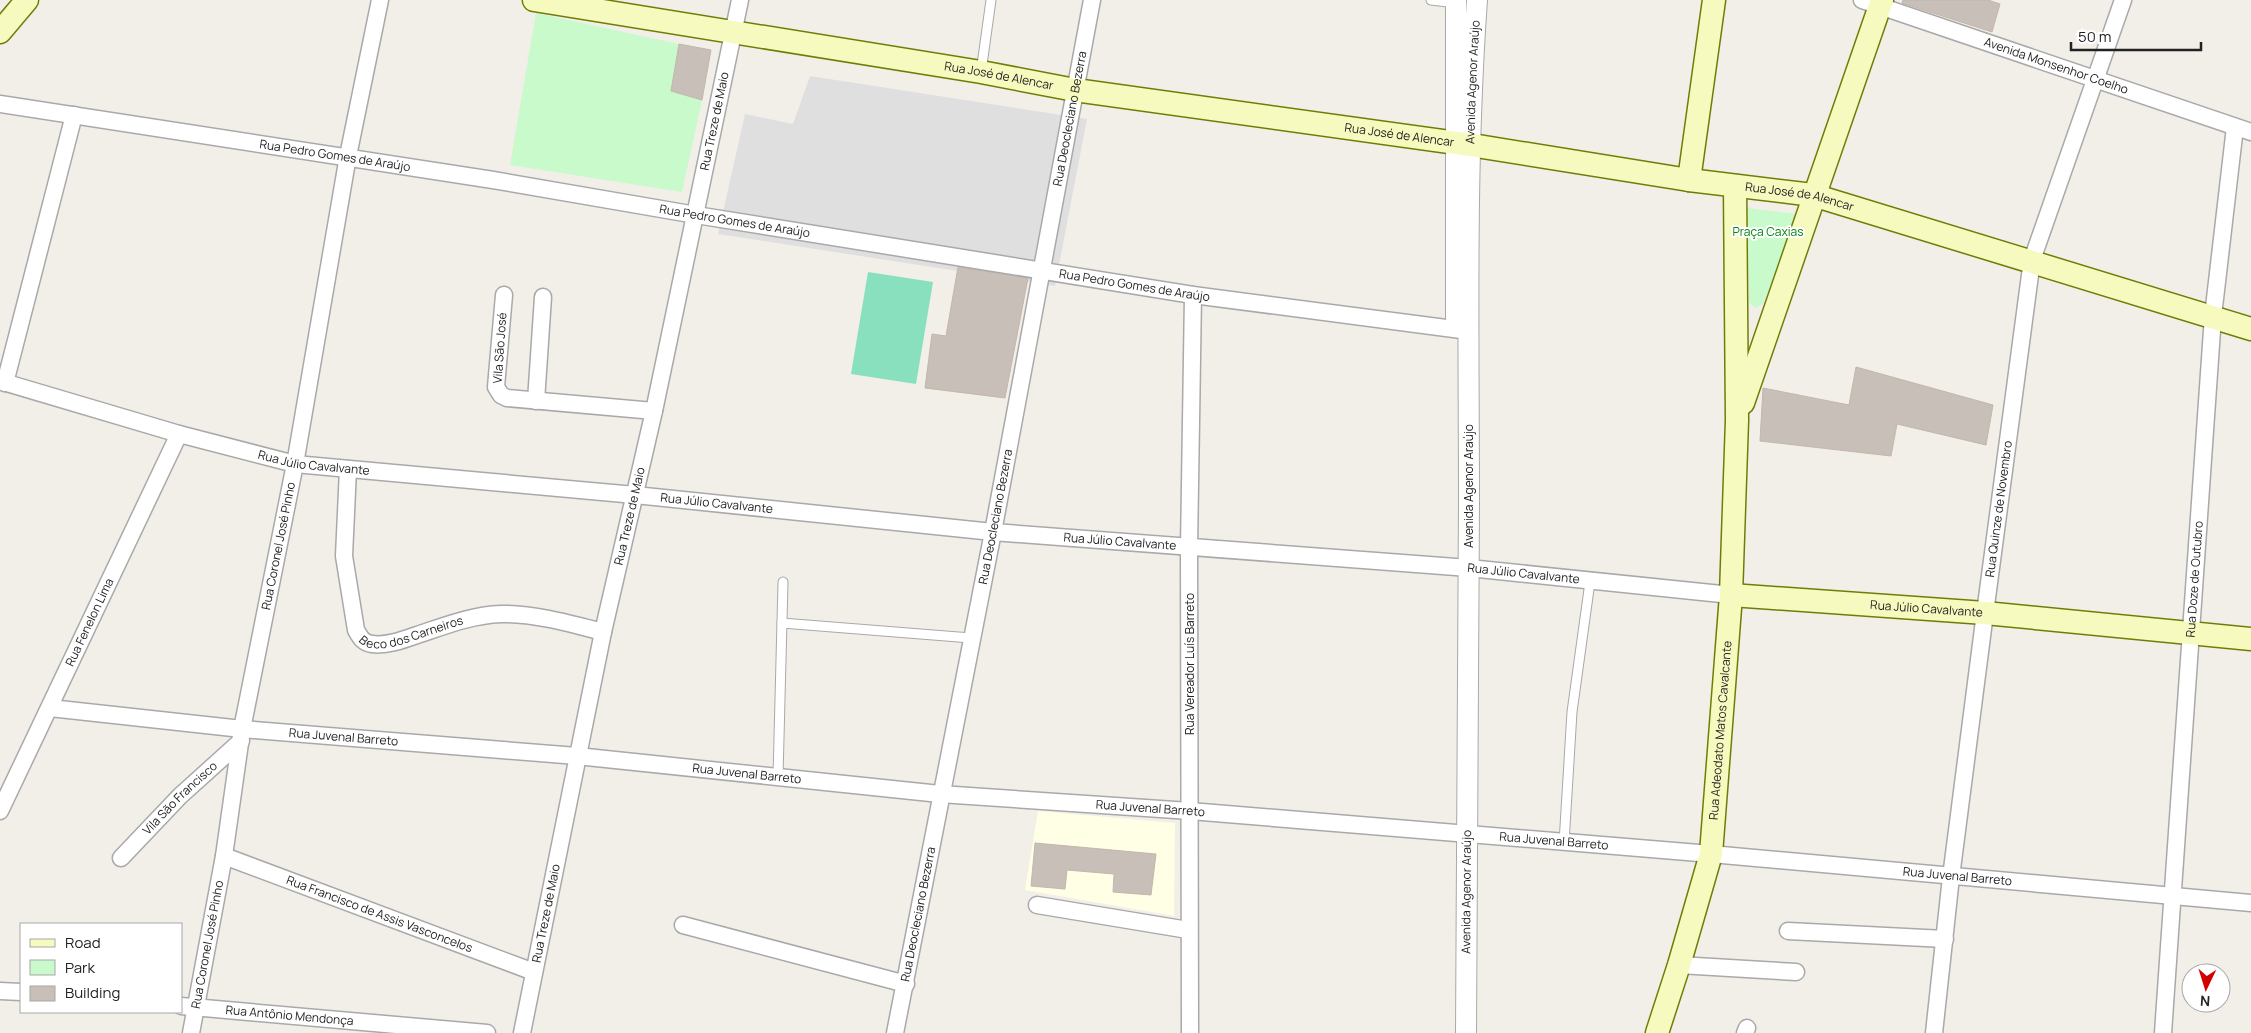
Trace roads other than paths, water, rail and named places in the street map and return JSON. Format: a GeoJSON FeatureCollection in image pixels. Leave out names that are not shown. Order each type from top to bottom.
{"type":"FeatureCollection","features":[{"type":"Feature","properties":{"kind":"main road"},"geometry":{"type":"LineString","coordinates":[[0,32],[27,0]]}},
{"type":"Feature","properties":{"kind":"main road","name":"Rua José de Alencar"},"geometry":{"type":"LineString","coordinates":[[534,0],[981,72],[1075,90],[1463,144],[1689,180],[1813,195],[2032,260],[2251,329]]}},
{"type":"Feature","properties":{"kind":"main road"},"geometry":{"type":"LineString","coordinates":[[1689,180],[1714,0]]}},
{"type":"Feature","properties":{"kind":"main road","name":"Rua Adeodato Matos Cavalcante"},"geometry":{"type":"LineString","coordinates":[[1737,420],[1813,195],[1874,2]]}},
{"type":"Feature","properties":{"kind":"main road","name":"Rua Adeodato Matos Cavalcante"},"geometry":{"type":"LineString","coordinates":[[1657,1033],[1679,966],[1710,854],[1731,596],[1737,420],[1736,186]]}},
{"type":"Feature","properties":{"kind":"main road","name":"Rua Júlio Cavalvante"},"geometry":{"type":"LineString","coordinates":[[1731,596],[1985,613],[2251,639]]}},
{"type":"Feature","properties":{"kind":"street","name":"Rua Coronel José Pinho"},"geometry":{"type":"LineString","coordinates":[[190,1033],[188,1007],[224,856],[241,735],[295,464],[348,156],[380,0]]}},
{"type":"Feature","properties":{"kind":"street","name":"Rua Treze de Maio"},"geometry":{"type":"LineString","coordinates":[[522,1033],[603,632],[654,411],[740,0]]}},
{"type":"Feature","properties":{"kind":"street","name":"Rua Deocleciano Bezerra"},"geometry":{"type":"LineString","coordinates":[[895,1033],[1043,270],[1092,0]]}},
{"type":"Feature","properties":{"kind":"street","name":"Avenida Agenor Araújo"},"geometry":{"type":"LineString","coordinates":[[1463,144],[1477,0]]}},
{"type":"Feature","properties":{"kind":"street","name":"Rua Quinze de Novembro"},"geometry":{"type":"LineString","coordinates":[[1934,1033],[1951,878],[2032,260],[2123,0]]}},
{"type":"Feature","properties":{"kind":"street","name":"Avenida Agenor Araújo"},"geometry":{"type":"LineString","coordinates":[[1453,1033],[1460,834],[1462,568],[1463,144],[1457,1]]}},
{"type":"Feature","properties":{"kind":"street","name":"Avenida Monsenhor Coelho"},"geometry":{"type":"LineString","coordinates":[[1874,2],[2094,80],[2251,132]]}},
{"type":"Feature","properties":{"kind":"street","name":"Rua Pedro Gomes de Araújo"},"geometry":{"type":"LineString","coordinates":[[0,104],[348,156],[696,216],[1193,295],[1462,331]]}},
{"type":"Feature","properties":{"kind":"street"},"geometry":{"type":"LineString","coordinates":[[3,382],[74,115]]}},
{"type":"Feature","properties":{"kind":"street","name":"Rua Doze de Outubro"},"geometry":{"type":"LineString","coordinates":[[2163,1033],[2213,316],[2235,127]]}},
{"type":"Feature","properties":{"kind":"street","name":"Vila São José"},"geometry":{"type":"LineString","coordinates":[[504,295],[496,388],[501,395],[507,398],[654,411]]}},
{"type":"Feature","properties":{"kind":"street","name":"Rua Vereador Luís Barreto"},"geometry":{"type":"LineString","coordinates":[[1190,1033],[1188,930],[1190,811],[1189,548],[1193,295]]}},
{"type":"Feature","properties":{"kind":"street"},"geometry":{"type":"LineString","coordinates":[[536,401],[543,297]]}},
{"type":"Feature","properties":{"kind":"street","name":"Rua Júlio Cavalvante"},"geometry":{"type":"LineString","coordinates":[[3,382],[179,434],[295,464],[635,495],[993,532],[1462,568],[1731,596]]}},
{"type":"Feature","properties":{"kind":"street","name":"Rua Fenelon Lima"},"geometry":{"type":"LineString","coordinates":[[2,804],[50,708],[179,434]]}},
{"type":"Feature","properties":{"kind":"street","name":"Beco dos Carneiros"},"geometry":{"type":"LineString","coordinates":[[348,469],[344,556],[356,630],[360,638],[366,643],[380,645],[469,618],[503,614],[536,618],[603,632]]}},
{"type":"Feature","properties":{"kind":"street","name":"Rua Juvenal Barreto"},"geometry":{"type":"LineString","coordinates":[[50,708],[241,735],[577,756],[940,794],[1190,811],[1710,854],[1951,878],[2172,898],[2251,903]]}},
{"type":"Feature","properties":{"kind":"street","name":"Vila São Francisco"},"geometry":{"type":"LineString","coordinates":[[121,858],[241,735]]}},
{"type":"Feature","properties":{"kind":"street","name":"Avenida Agenor Araújo"},"geometry":{"type":"LineString","coordinates":[[1460,834],[1466,1033]]}},
{"type":"Feature","properties":{"kind":"street","name":"Rua Francisco de Assis Vasconcelos"},"geometry":{"type":"LineString","coordinates":[[224,856],[534,972]]}},
{"type":"Feature","properties":{"kind":"street"},"geometry":{"type":"LineString","coordinates":[[1037,905],[1188,930]]}},
{"type":"Feature","properties":{"kind":"street"},"geometry":{"type":"LineString","coordinates":[[683,925],[906,984]]}},
{"type":"Feature","properties":{"kind":"street"},"geometry":{"type":"LineString","coordinates":[[1788,931],[1945,939]]}},
{"type":"Feature","properties":{"kind":"street"},"geometry":{"type":"LineString","coordinates":[[1679,966],[1796,972]]}},
{"type":"Feature","properties":{"kind":"street"},"geometry":{"type":"LineString","coordinates":[[0,991],[20,992]]}},
{"type":"Feature","properties":{"kind":"street","name":"Rua Antônio Mendonça"},"geometry":{"type":"LineString","coordinates":[[188,1007],[487,1033]]}},
{"type":"Feature","properties":{"kind":"lane"},"geometry":{"type":"LineString","coordinates":[[981,72],[991,0]]}},
{"type":"Feature","properties":{"kind":"lane"},"geometry":{"type":"LineString","coordinates":[[1431,0],[1457,1]]}},
{"type":"Feature","properties":{"kind":"lane"},"geometry":{"type":"LineString","coordinates":[[778,776],[783,582]]}},
{"type":"Feature","properties":{"kind":"lane"},"geometry":{"type":"LineString","coordinates":[[1564,843],[1572,712],[1590,582]]}},
{"type":"Feature","properties":{"kind":"lane"},"geometry":{"type":"LineString","coordinates":[[782,623],[971,638]]}},
{"type":"Feature","properties":{"kind":"park label","name":"Praça Caxias"},"geometry":{"type":"Point","coordinates":[1768,232]}}]}
